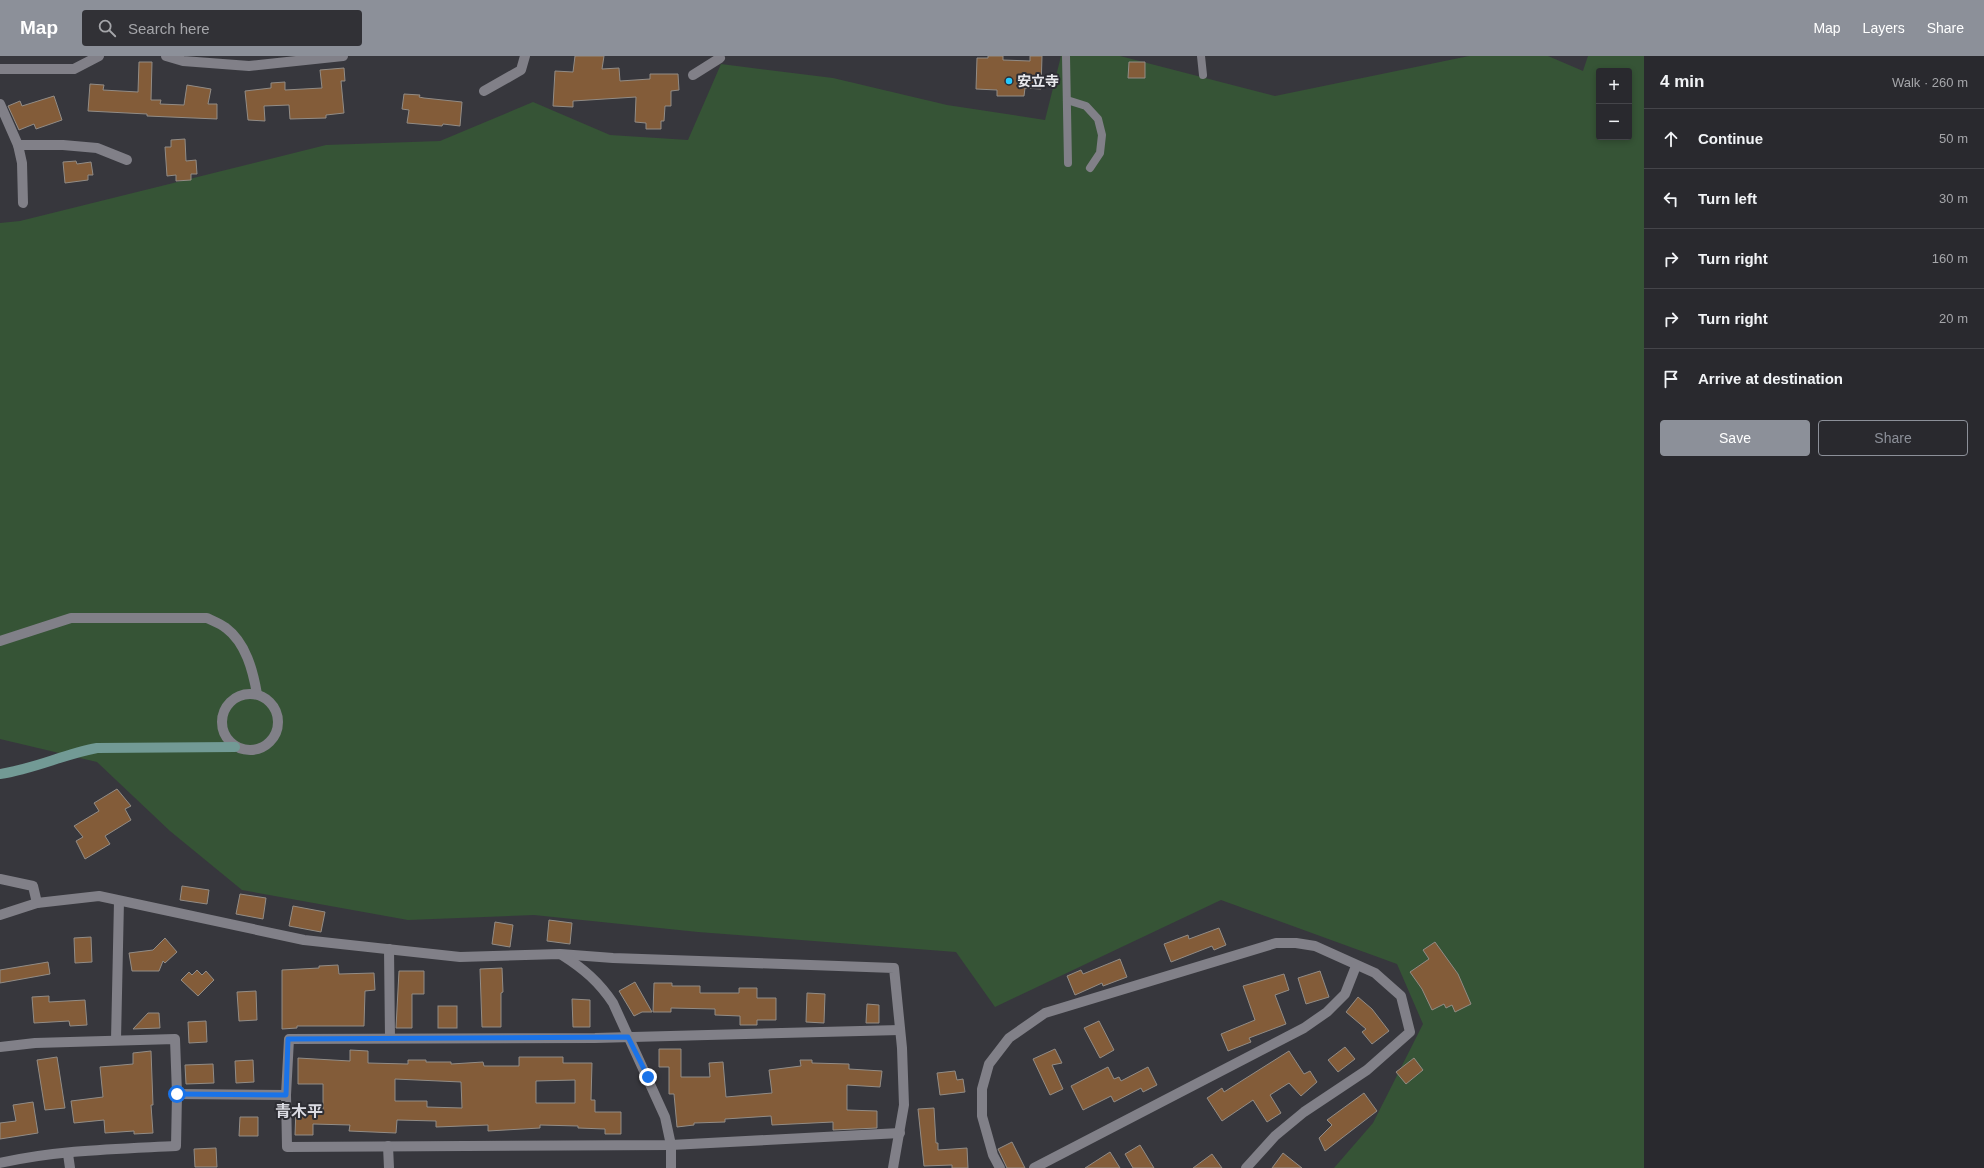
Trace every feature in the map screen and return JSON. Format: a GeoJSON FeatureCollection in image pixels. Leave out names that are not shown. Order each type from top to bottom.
{"type":"FeatureCollection","features":[{"type":"Feature","properties":{"kind":"street"},"geometry":{"type":"LineString","coordinates":[[0,69],[74,69],[99,56]]}},
{"type":"Feature","properties":{"kind":"street"},"geometry":{"type":"LineString","coordinates":[[166,56],[183,61],[249,66],[343,56]]}},
{"type":"Feature","properties":{"kind":"street"},"geometry":{"type":"LineString","coordinates":[[484,91],[521,70],[525,56]]}},
{"type":"Feature","properties":{"kind":"street"},"geometry":{"type":"LineString","coordinates":[[693,75],[720,58],[719,56]]}},
{"type":"Feature","properties":{"kind":"street"},"geometry":{"type":"LineString","coordinates":[[0,104],[18,145],[22,163],[23,203]]}},
{"type":"Feature","properties":{"kind":"street"},"geometry":{"type":"LineString","coordinates":[[18,145],[63,145],[97,148],[127,160]]}},
{"type":"Feature","properties":{"kind":"street"},"geometry":{"type":"LineString","coordinates":[[0,641],[71,618],[207,618],[226,628],[240,644],[253,672],[257,694]]}},
{"type":"Feature","properties":{"kind":"street"},"geometry":{"type":"LineString","coordinates":[[0,774],[24,770],[75,752],[97,748],[235,748],[251,752],[266,747],[277,734],[279,717],[271,702],[257,694],[241,694],[227,704],[221,719],[224,735],[235,748]]}},
{"type":"Feature","properties":{"kind":"street"},"geometry":{"type":"LineString","coordinates":[[0,879],[33,886],[37,903]]}},
{"type":"Feature","properties":{"kind":"street"},"geometry":{"type":"LineString","coordinates":[[0,915],[37,903],[99,896],[304,940],[460,957],[560,954],[613,958],[894,968],[900,1030],[904,1105],[893,1168]]}},
{"type":"Feature","properties":{"kind":"street"},"geometry":{"type":"LineString","coordinates":[[116,1040],[120,901]]}},
{"type":"Feature","properties":{"kind":"street"},"geometry":{"type":"LineString","coordinates":[[1000,1168],[993,1155],[982,1116],[982,1089],[989,1064],[1009,1038],[1045,1013],[1276,943],[1296,943],[1315,946],[1356,966],[1375,973],[1401,996],[1410,1032],[1366,1070],[1304,1112],[1275,1136],[1246,1168]]}},
{"type":"Feature","properties":{"kind":"street"},"geometry":{"type":"LineString","coordinates":[[389,949],[390,1038]]}},
{"type":"Feature","properties":{"kind":"street"},"geometry":{"type":"LineString","coordinates":[[560,954],[585,970],[602,986],[613,1003],[665,1117],[671,1145],[670,1168]]}},
{"type":"Feature","properties":{"kind":"street"},"geometry":{"type":"LineString","coordinates":[[1034,1168],[1304,1028],[1327,1012],[1345,994],[1356,966]]}},
{"type":"Feature","properties":{"kind":"street"},"geometry":{"type":"LineString","coordinates":[[900,1030],[628,1037],[288,1039],[286,1095],[287,1147],[671,1145],[900,1134]]}},
{"type":"Feature","properties":{"kind":"street"},"geometry":{"type":"LineString","coordinates":[[0,1047],[35,1042],[175,1039],[177,1094],[176,1146],[80,1151],[68,1154],[26,1157],[0,1163]]}},
{"type":"Feature","properties":{"kind":"street"},"geometry":{"type":"LineString","coordinates":[[177,1094],[286,1095]]}},
{"type":"Feature","properties":{"kind":"street"},"geometry":{"type":"LineString","coordinates":[[388,1146],[388,1168]]}},
{"type":"Feature","properties":{"kind":"street"},"geometry":{"type":"LineString","coordinates":[[68,1154],[70,1168]]}},
{"type":"Feature","properties":{"kind":"lane"},"geometry":{"type":"LineString","coordinates":[[1066,56],[1068,164]]}},
{"type":"Feature","properties":{"kind":"lane"},"geometry":{"type":"LineString","coordinates":[[1201,56],[1203,75]]}},
{"type":"Feature","properties":{"kind":"lane"},"geometry":{"type":"LineString","coordinates":[[1067,100],[1086,106],[1098,120],[1102,135],[1100,153],[1090,168]]}},
{"type":"Feature","properties":{"kind":"green space"},"geometry":{"type":"Polygon","coordinates":[[[1061,56],[1120,56],[1275,96],[1469,56],[1548,56],[1583,71],[1588,56],[1644,56],[1644,1168],[1334,1168],[1373,1123],[1423,1024],[1397,964],[1221,900],[995,1007],[956,952],[698,932],[534,915],[408,920],[242,890],[170,831],[97,762],[0,739],[0,223],[20,221],[326,145],[440,141],[533,102],[610,135],[688,140],[721,64],[833,78],[947,105],[1045,120],[1061,56]]]}},
{"type":"Feature","properties":{"kind":"building"},"geometry":{"type":"Polygon","coordinates":[[[575,56],[604,56],[602,69],[619,68],[620,81],[650,79],[650,74],[678,74],[679,90],[671,91],[671,106],[665,106],[664,121],[661,121],[661,129],[646,129],[646,123],[635,122],[636,97],[573,101],[573,107],[553,106],[555,71],[573,72],[575,56]]]}},
{"type":"Feature","properties":{"kind":"building","name":"安立寺"},"geometry":{"type":"Polygon","coordinates":[[[988,56],[1003,56],[1003,60],[1030,61],[1030,56],[1042,56],[1041,89],[1025,88],[1024,96],[997,96],[997,90],[976,89],[977,58],[988,58],[988,56]]]}},
{"type":"Feature","properties":{"kind":"building"},"geometry":{"type":"Polygon","coordinates":[[[139,62],[152,62],[151,100],[161,100],[160,104],[184,105],[187,85],[211,89],[208,104],[217,104],[217,119],[147,116],[147,114],[88,111],[90,84],[104,85],[103,90],[138,92],[139,62]]]}},
{"type":"Feature","properties":{"kind":"building"},"geometry":{"type":"Polygon","coordinates":[[[1129,62],[1145,62],[1145,78],[1128,78],[1129,62]]]}},
{"type":"Feature","properties":{"kind":"building"},"geometry":{"type":"Polygon","coordinates":[[[344,68],[345,81],[341,81],[344,113],[326,115],[326,118],[290,119],[289,105],[264,106],[265,121],[248,120],[245,91],[271,88],[271,83],[285,82],[285,90],[322,88],[320,70],[344,68]]]}},
{"type":"Feature","properties":{"kind":"building"},"geometry":{"type":"Polygon","coordinates":[[[404,94],[420,95],[419,97],[424,98],[462,102],[460,126],[407,123],[409,110],[402,109],[404,94]]]}},
{"type":"Feature","properties":{"kind":"building"},"geometry":{"type":"Polygon","coordinates":[[[54,96],[62,120],[36,129],[34,124],[19,130],[8,106],[20,101],[22,106],[54,96]]]}},
{"type":"Feature","properties":{"kind":"building"},"geometry":{"type":"Polygon","coordinates":[[[185,139],[186,161],[196,160],[197,174],[191,174],[191,180],[176,181],[176,175],[167,176],[165,147],[171,147],[171,140],[185,139]]]}},
{"type":"Feature","properties":{"kind":"building"},"geometry":{"type":"Polygon","coordinates":[[[76,161],[77,164],[91,162],[93,175],[88,175],[88,180],[65,183],[63,162],[76,161]]]}},
{"type":"Feature","properties":{"kind":"building"},"geometry":{"type":"Polygon","coordinates":[[[117,789],[131,806],[125,809],[131,820],[105,836],[110,844],[85,859],[76,841],[83,837],[74,826],[99,811],[94,803],[117,789]]]}},
{"type":"Feature","properties":{"kind":"building"},"geometry":{"type":"Polygon","coordinates":[[[182,886],[209,890],[207,904],[180,900],[182,886]]]}},
{"type":"Feature","properties":{"kind":"building"},"geometry":{"type":"Polygon","coordinates":[[[240,894],[266,898],[263,919],[236,914],[240,894]]]}},
{"type":"Feature","properties":{"kind":"building"},"geometry":{"type":"Polygon","coordinates":[[[293,906],[325,912],[321,932],[289,926],[293,906]]]}},
{"type":"Feature","properties":{"kind":"building"},"geometry":{"type":"Polygon","coordinates":[[[549,920],[572,923],[570,944],[547,941],[549,920]]]}},
{"type":"Feature","properties":{"kind":"building"},"geometry":{"type":"Polygon","coordinates":[[[495,922],[513,925],[510,947],[492,944],[495,922]]]}},
{"type":"Feature","properties":{"kind":"building"},"geometry":{"type":"Polygon","coordinates":[[[1219,928],[1226,945],[1214,950],[1212,946],[1171,962],[1164,944],[1188,935],[1189,939],[1219,928]]]}},
{"type":"Feature","properties":{"kind":"building"},"geometry":{"type":"Polygon","coordinates":[[[91,937],[92,962],[75,963],[74,938],[91,937]]]}},
{"type":"Feature","properties":{"kind":"building"},"geometry":{"type":"Polygon","coordinates":[[[165,938],[177,952],[165,963],[163,961],[159,971],[132,971],[129,953],[153,950],[165,938]]]}},
{"type":"Feature","properties":{"kind":"building"},"geometry":{"type":"Polygon","coordinates":[[[1435,942],[1458,974],[1471,1004],[1455,1012],[1452,1005],[1446,1008],[1444,1004],[1432,1010],[1422,989],[1410,972],[1429,959],[1423,950],[1435,942]]]}},
{"type":"Feature","properties":{"kind":"building"},"geometry":{"type":"Polygon","coordinates":[[[1120,959],[1127,977],[1103,986],[1102,983],[1075,995],[1067,976],[1081,970],[1083,974],[1120,959]]]}},
{"type":"Feature","properties":{"kind":"building"},"geometry":{"type":"Polygon","coordinates":[[[48,962],[50,974],[0,983],[0,970],[48,962]]]}},
{"type":"Feature","properties":{"kind":"building"},"geometry":{"type":"Polygon","coordinates":[[[338,965],[339,974],[374,973],[375,990],[365,991],[364,1026],[297,1026],[297,1028],[282,1029],[282,970],[319,968],[319,966],[338,965]]]}},
{"type":"Feature","properties":{"kind":"building"},"geometry":{"type":"Polygon","coordinates":[[[502,968],[503,992],[501,993],[501,1027],[482,1027],[480,969],[502,968]]]}},
{"type":"Feature","properties":{"kind":"building"},"geometry":{"type":"Polygon","coordinates":[[[197,970],[202,975],[206,971],[214,980],[198,996],[181,980],[189,972],[192,975],[197,970]]]}},
{"type":"Feature","properties":{"kind":"building"},"geometry":{"type":"Polygon","coordinates":[[[399,971],[424,971],[424,994],[412,994],[412,1028],[396,1028],[399,971]]]}},
{"type":"Feature","properties":{"kind":"building"},"geometry":{"type":"Polygon","coordinates":[[[1320,971],[1329,997],[1306,1004],[1298,978],[1320,971]]]}},
{"type":"Feature","properties":{"kind":"building"},"geometry":{"type":"Polygon","coordinates":[[[1284,974],[1289,990],[1275,995],[1286,1024],[1249,1038],[1251,1042],[1228,1051],[1221,1034],[1255,1020],[1243,986],[1284,974]]]}},
{"type":"Feature","properties":{"kind":"building"},"geometry":{"type":"Polygon","coordinates":[[[635,982],[652,1012],[642,1012],[634,1016],[619,991],[635,982]]]}},
{"type":"Feature","properties":{"kind":"building"},"geometry":{"type":"Polygon","coordinates":[[[654,983],[672,983],[672,986],[700,986],[700,993],[739,993],[739,988],[757,988],[757,998],[776,998],[776,1020],[757,1020],[757,1025],[740,1025],[740,1016],[715,1015],[715,1009],[671,1008],[671,1012],[653,1012],[654,983]]]}},
{"type":"Feature","properties":{"kind":"building"},"geometry":{"type":"Polygon","coordinates":[[[256,991],[257,1020],[239,1021],[237,992],[256,991]]]}},
{"type":"Feature","properties":{"kind":"building"},"geometry":{"type":"Polygon","coordinates":[[[807,993],[825,994],[824,1023],[806,1022],[807,993]]]}},
{"type":"Feature","properties":{"kind":"building"},"geometry":{"type":"Polygon","coordinates":[[[49,996],[49,1002],[85,1000],[87,1025],[70,1026],[69,1021],[34,1023],[32,997],[49,996]]]}},
{"type":"Feature","properties":{"kind":"building"},"geometry":{"type":"Polygon","coordinates":[[[1358,997],[1372,1009],[1389,1031],[1372,1044],[1362,1032],[1366,1029],[1346,1012],[1358,997]]]}},
{"type":"Feature","properties":{"kind":"building"},"geometry":{"type":"Polygon","coordinates":[[[572,999],[590,1000],[590,1027],[573,1027],[572,999]]]}},
{"type":"Feature","properties":{"kind":"building"},"geometry":{"type":"Polygon","coordinates":[[[867,1004],[879,1005],[879,1023],[866,1023],[867,1004]]]}},
{"type":"Feature","properties":{"kind":"building"},"geometry":{"type":"Polygon","coordinates":[[[438,1006],[457,1006],[457,1028],[438,1028],[438,1006]]]}},
{"type":"Feature","properties":{"kind":"building"},"geometry":{"type":"Polygon","coordinates":[[[148,1013],[159,1013],[160,1028],[133,1029],[148,1013]]]}},
{"type":"Feature","properties":{"kind":"building"},"geometry":{"type":"Polygon","coordinates":[[[206,1021],[207,1042],[189,1043],[188,1022],[206,1021]]]}},
{"type":"Feature","properties":{"kind":"building"},"geometry":{"type":"Polygon","coordinates":[[[1099,1021],[1114,1050],[1100,1058],[1084,1028],[1099,1021]]]}},
{"type":"Feature","properties":{"kind":"building"},"geometry":{"type":"Polygon","coordinates":[[[1345,1047],[1355,1059],[1338,1072],[1328,1060],[1345,1047]]]}},
{"type":"Feature","properties":{"kind":"building"},"geometry":{"type":"Polygon","coordinates":[[[659,1049],[681,1049],[681,1077],[710,1077],[709,1063],[723,1062],[726,1097],[772,1093],[769,1070],[801,1066],[800,1060],[812,1060],[812,1063],[849,1064],[849,1069],[882,1071],[880,1087],[847,1085],[847,1110],[877,1111],[877,1128],[833,1130],[833,1122],[772,1125],[771,1116],[725,1119],[725,1122],[694,1123],[694,1125],[677,1127],[674,1094],[669,1094],[669,1067],[659,1067],[659,1049]]]}},
{"type":"Feature","properties":{"kind":"building"},"geometry":{"type":"Polygon","coordinates":[[[1055,1049],[1062,1063],[1052,1065],[1063,1089],[1050,1095],[1033,1059],[1055,1049]]]}},
{"type":"Feature","properties":{"kind":"building"},"geometry":{"type":"Polygon","coordinates":[[[350,1050],[368,1051],[368,1063],[408,1064],[408,1060],[426,1060],[426,1062],[451,1062],[451,1064],[483,1062],[484,1066],[519,1066],[519,1057],[563,1057],[563,1063],[592,1063],[591,1100],[595,1100],[595,1112],[621,1112],[621,1134],[605,1134],[605,1129],[578,1128],[578,1126],[540,1125],[540,1128],[488,1131],[488,1125],[436,1127],[436,1121],[397,1120],[396,1133],[349,1131],[350,1125],[313,1124],[313,1135],[295,1135],[296,1109],[323,1110],[323,1084],[298,1084],[298,1058],[350,1061],[350,1050]],[[395,1079],[395,1101],[427,1101],[427,1107],[462,1108],[461,1082],[395,1079]],[[575,1080],[536,1081],[536,1103],[575,1103],[575,1080]]]}},
{"type":"Feature","properties":{"kind":"building"},"geometry":{"type":"Polygon","coordinates":[[[151,1051],[153,1105],[151,1105],[153,1133],[134,1134],[134,1131],[105,1133],[104,1120],[74,1123],[71,1101],[103,1097],[100,1067],[133,1064],[133,1053],[151,1051]]]}},
{"type":"Feature","properties":{"kind":"building"},"geometry":{"type":"Polygon","coordinates":[[[1289,1051],[1304,1074],[1310,1071],[1317,1082],[1301,1096],[1289,1083],[1270,1095],[1281,1113],[1267,1122],[1253,1100],[1222,1121],[1207,1098],[1222,1088],[1224,1092],[1289,1051]]]}},
{"type":"Feature","properties":{"kind":"building"},"geometry":{"type":"Polygon","coordinates":[[[57,1057],[65,1108],[45,1110],[37,1060],[57,1057]]]}},
{"type":"Feature","properties":{"kind":"building"},"geometry":{"type":"Polygon","coordinates":[[[1414,1058],[1423,1070],[1406,1084],[1396,1072],[1414,1058]]]}},
{"type":"Feature","properties":{"kind":"building"},"geometry":{"type":"Polygon","coordinates":[[[253,1060],[254,1082],[236,1083],[235,1061],[253,1060]]]}},
{"type":"Feature","properties":{"kind":"building"},"geometry":{"type":"Polygon","coordinates":[[[213,1064],[214,1083],[186,1084],[185,1065],[213,1064]]]}},
{"type":"Feature","properties":{"kind":"building"},"geometry":{"type":"Polygon","coordinates":[[[1108,1067],[1114,1079],[1119,1077],[1121,1081],[1148,1067],[1157,1085],[1143,1092],[1141,1088],[1114,1102],[1111,1096],[1083,1110],[1071,1086],[1108,1067]]]}},
{"type":"Feature","properties":{"kind":"building"},"geometry":{"type":"Polygon","coordinates":[[[955,1071],[957,1080],[963,1079],[965,1092],[940,1095],[937,1073],[955,1071]]]}},
{"type":"Feature","properties":{"kind":"building"},"geometry":{"type":"Polygon","coordinates":[[[1364,1093],[1377,1111],[1325,1151],[1319,1138],[1332,1125],[1327,1120],[1364,1093]]]}},
{"type":"Feature","properties":{"kind":"building"},"geometry":{"type":"Polygon","coordinates":[[[33,1102],[38,1133],[0,1139],[0,1123],[16,1121],[13,1105],[33,1102]]]}},
{"type":"Feature","properties":{"kind":"building"},"geometry":{"type":"Polygon","coordinates":[[[934,1108],[936,1143],[938,1143],[938,1150],[967,1148],[968,1168],[952,1168],[952,1165],[924,1166],[918,1109],[934,1108]]]}},
{"type":"Feature","properties":{"kind":"building"},"geometry":{"type":"Polygon","coordinates":[[[240,1117],[258,1117],[258,1136],[239,1136],[240,1117]]]}},
{"type":"Feature","properties":{"kind":"building"},"geometry":{"type":"Polygon","coordinates":[[[1012,1142],[1025,1168],[1007,1168],[998,1149],[1012,1142]]]}},
{"type":"Feature","properties":{"kind":"building"},"geometry":{"type":"Polygon","coordinates":[[[1140,1145],[1154,1168],[1133,1168],[1125,1154],[1140,1145]]]}},
{"type":"Feature","properties":{"kind":"building"},"geometry":{"type":"Polygon","coordinates":[[[216,1148],[217,1167],[195,1167],[194,1149],[216,1148]]]}},
{"type":"Feature","properties":{"kind":"building"},"geometry":{"type":"Polygon","coordinates":[[[1110,1152],[1120,1168],[1085,1168],[1110,1152]]]}},
{"type":"Feature","properties":{"kind":"building"},"geometry":{"type":"Polygon","coordinates":[[[1283,1153],[1302,1168],[1272,1168],[1283,1153]]]}},
{"type":"Feature","properties":{"kind":"building"},"geometry":{"type":"Polygon","coordinates":[[[1212,1154],[1222,1168],[1193,1168],[1212,1154]]]}},
{"type":"Feature","properties":{"kind":"place","name":"安立寺"},"geometry":{"type":"Point","coordinates":[1009,81]}},
{"type":"Feature","properties":{"kind":"district","name":"青木平"},"geometry":{"type":"Point","coordinates":[299,1111]}},
{"type":"Feature","properties":{"kind":"route"},"geometry":{"type":"LineString","coordinates":[[177,1094],[286,1095],[288,1039],[628,1037],[648,1077]]}}]}
